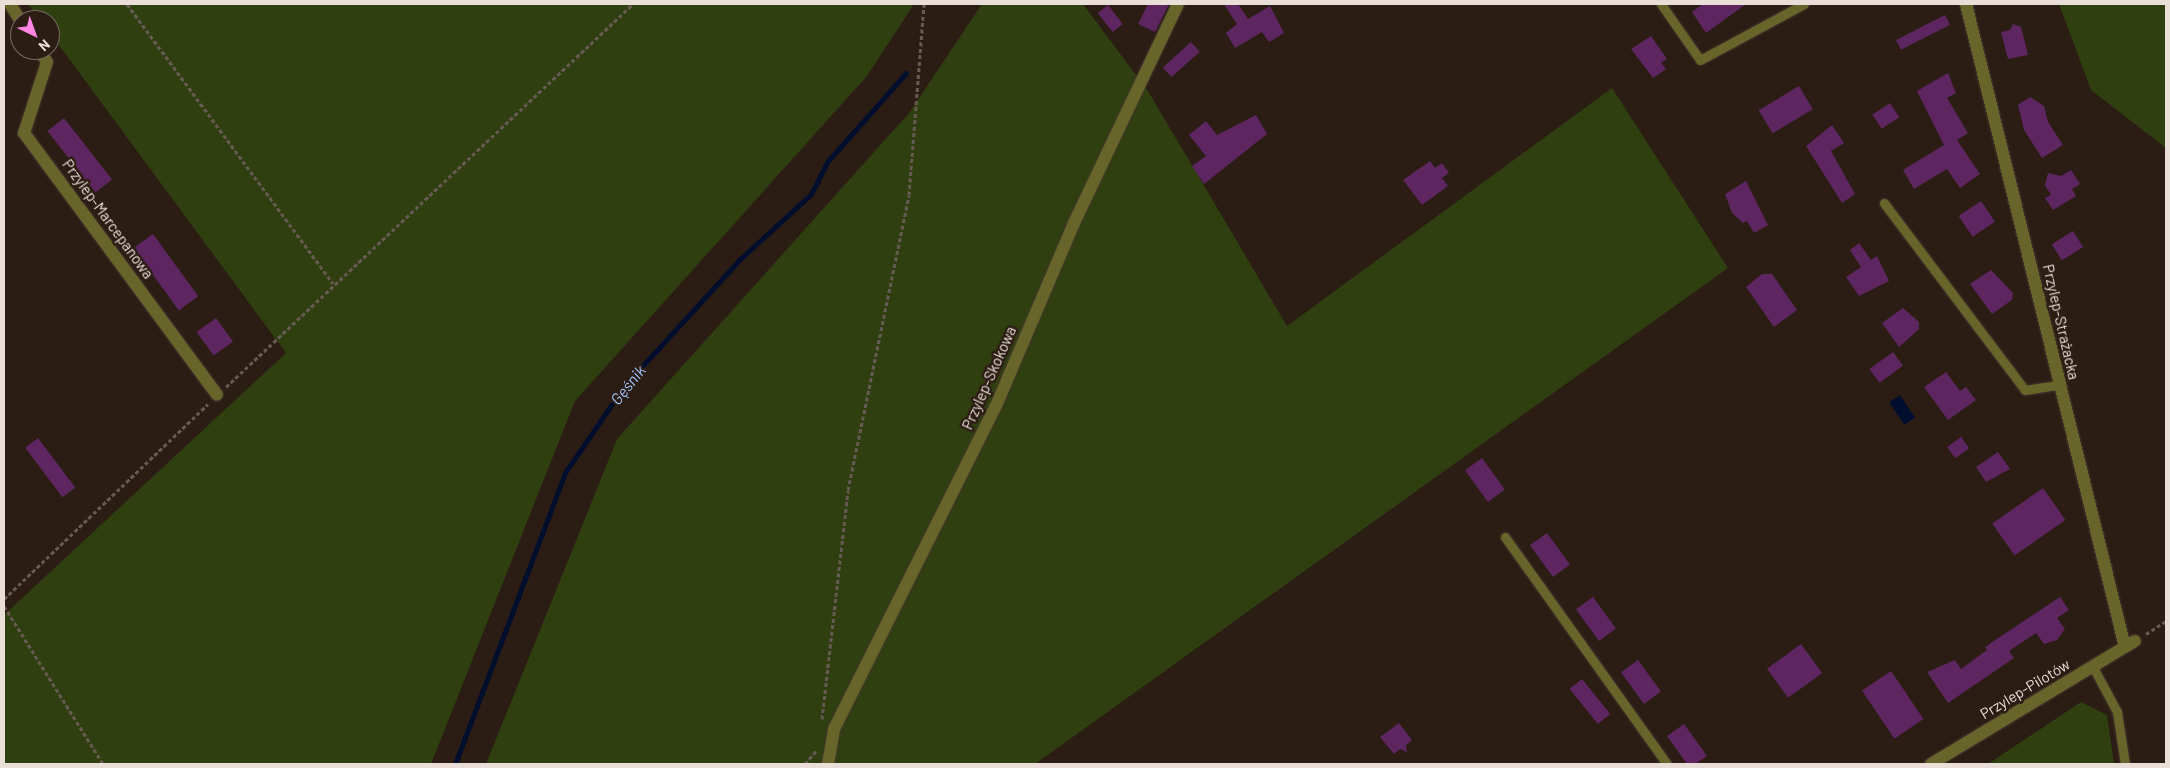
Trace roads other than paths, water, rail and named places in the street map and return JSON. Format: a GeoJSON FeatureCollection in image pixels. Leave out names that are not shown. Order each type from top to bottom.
{"type":"FeatureCollection","features":[{"type":"Feature","properties":{"kind":"street","name":"Przylep-Skokowa"},"geometry":{"type":"LineString","coordinates":[[828,764],[834,729],[996,406],[1074,223],[1178,4]]}},
{"type":"Feature","properties":{"kind":"street","name":"Przylep-Strażacka"},"geometry":{"type":"LineString","coordinates":[[1966,4],[2058,385],[2130,644]]}},
{"type":"Feature","properties":{"kind":"street","name":"Przylep-Marcepanowa"},"geometry":{"type":"LineString","coordinates":[[46,60],[47,62],[24,133],[218,395]]}},
{"type":"Feature","properties":{"kind":"street","name":"Przylep-Pilotów"},"geometry":{"type":"LineString","coordinates":[[1931,764],[2130,644]]}},
{"type":"Feature","properties":{"kind":"lane"},"geometry":{"type":"LineString","coordinates":[[1661,4],[1700,60],[1804,4]]}},
{"type":"Feature","properties":{"kind":"lane"},"geometry":{"type":"LineString","coordinates":[[1884,203],[2024,390],[2058,385]]}},
{"type":"Feature","properties":{"kind":"lane"},"geometry":{"type":"LineString","coordinates":[[1505,536],[1667,764]]}},
{"type":"Feature","properties":{"kind":"lane"},"geometry":{"type":"LineString","coordinates":[[2092,667],[2117,712],[2125,764]]}},
{"type":"Feature","properties":{"kind":"water"},"geometry":{"type":"Polygon","coordinates":[[[1900,395],[1915,417],[1904,425],[1889,402],[1900,395]]]}},
{"type":"Feature","properties":{"kind":"waterway","name":"Gęśnik"},"geometry":{"type":"LineString","coordinates":[[455,764],[566,471],[625,385],[739,260],[811,194],[827,162],[906,73]]}}]}
